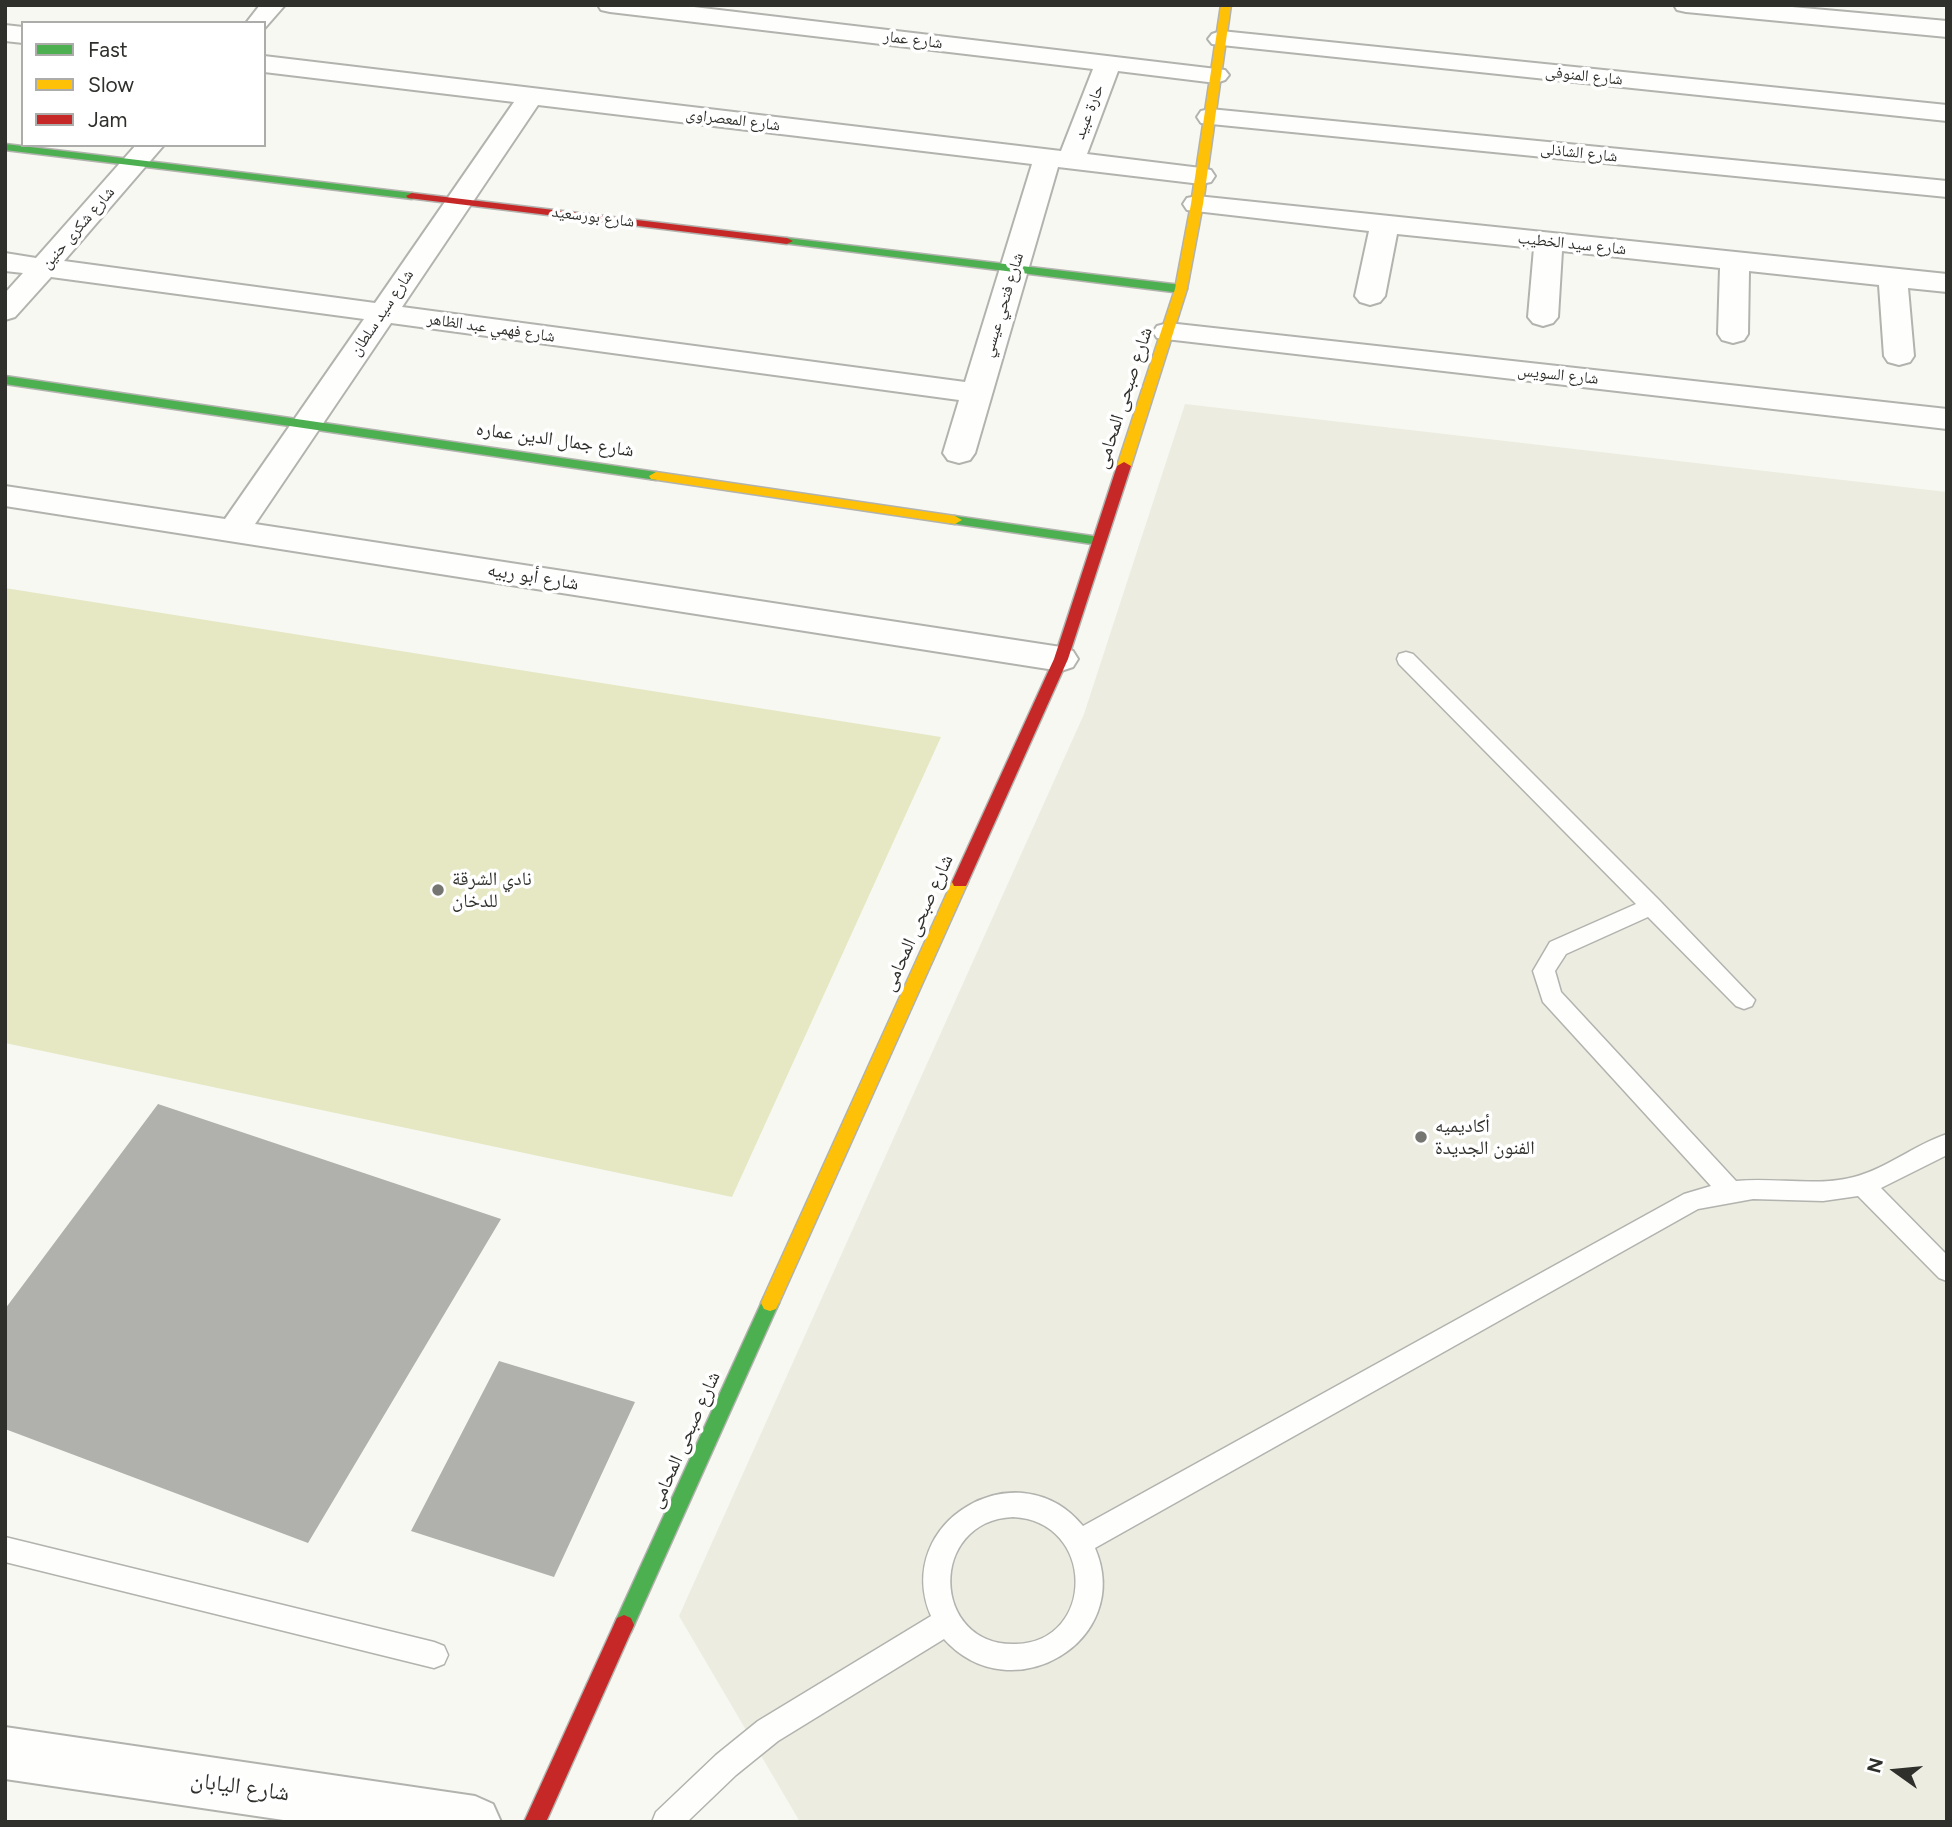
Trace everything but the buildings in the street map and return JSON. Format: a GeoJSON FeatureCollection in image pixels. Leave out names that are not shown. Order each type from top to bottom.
{"type":"FeatureCollection","features":[{"type":"Feature","properties":{"kind":"street"},"geometry":{"type":"LineString","coordinates":[[260,21],[273,5]]}},
{"type":"Feature","properties":{"kind":"street","name":"شارع عمار"},"geometry":{"type":"LineString","coordinates":[[610,5],[1216,75]]}},
{"type":"Feature","properties":{"kind":"street","name":"شارع صبحى المحامى"},"geometry":{"type":"LineString","coordinates":[[535,1822],[1061,659],[1181,289],[1197,204],[1226,5]]}},
{"type":"Feature","properties":{"kind":"street"},"geometry":{"type":"LineString","coordinates":[[1686,5],[1947,29]]}},
{"type":"Feature","properties":{"kind":"street","name":"شارع المنوفى"},"geometry":{"type":"LineString","coordinates":[[1221,39],[1947,113]]}},
{"type":"Feature","properties":{"kind":"street","name":"حارة عبيد"},"geometry":{"type":"LineString","coordinates":[[1059,159],[1108,62]]}},
{"type":"Feature","properties":{"kind":"street","name":"شارع المعصراوى"},"geometry":{"type":"LineString","coordinates":[[266,64],[1201,176]]}},
{"type":"Feature","properties":{"kind":"street","name":"شارع سيد سلطان"},"geometry":{"type":"LineString","coordinates":[[234,531],[531,96]]}},
{"type":"Feature","properties":{"kind":"street","name":"شارع الشاذلى"},"geometry":{"type":"LineString","coordinates":[[1210,117],[1947,189]]}},
{"type":"Feature","properties":{"kind":"street","name":"شارع بورسعيد"},"geometry":{"type":"LineString","coordinates":[[5,147],[144,153],[459,201],[1181,289]]}},
{"type":"Feature","properties":{"kind":"street","name":"شارع شكرى حنين"},"geometry":{"type":"LineString","coordinates":[[5,311],[144,153]]}},
{"type":"Feature","properties":{"kind":"street","name":"شارع فتحي عيسي"},"geometry":{"type":"LineString","coordinates":[[959,453],[1013,269],[1059,159]]}},
{"type":"Feature","properties":{"kind":"street","name":"شارع سيد الخطيب"},"geometry":{"type":"LineString","coordinates":[[1197,204],[1947,283]]}},
{"type":"Feature","properties":{"kind":"street"},"geometry":{"type":"LineString","coordinates":[[1370,296],[1385,224]]}},
{"type":"Feature","properties":{"kind":"street"},"geometry":{"type":"LineString","coordinates":[[1543,317],[1549,241]]}},
{"type":"Feature","properties":{"kind":"street"},"geometry":{"type":"LineString","coordinates":[[1733,334],[1735,261]]}},
{"type":"Feature","properties":{"kind":"street","name":"شارع فهمي عبد الظاهر"},"geometry":{"type":"LineString","coordinates":[[5,262],[976,393]]}},
{"type":"Feature","properties":{"kind":"street"},"geometry":{"type":"LineString","coordinates":[[1893,277],[1899,356]]}},
{"type":"Feature","properties":{"kind":"street","name":"شارع السويس"},"geometry":{"type":"LineString","coordinates":[[1168,332],[1947,419]]}},
{"type":"Feature","properties":{"kind":"street","name":"شارع جمال الدين عماره"},"geometry":{"type":"LineString","coordinates":[[5,380],[1099,541]]}},
{"type":"Feature","properties":{"kind":"street","name":"شارع أبو ربيه"},"geometry":{"type":"LineString","coordinates":[[5,496],[1061,659]]}},
{"type":"Feature","properties":{"kind":"street","name":"شارع اليابان"},"geometry":{"type":"LineString","coordinates":[[5,1753],[475,1822]]}},
{"type":"Feature","properties":{"kind":"lane"},"geometry":{"type":"LineString","coordinates":[[1406,659],[1744,1000]]}},
{"type":"Feature","properties":{"kind":"lane"},"geometry":{"type":"LineString","coordinates":[[1652,906],[1558,948],[1544,971],[1546,980],[1551,996],[1731,1192]]}},
{"type":"Feature","properties":{"kind":"lane"},"geometry":{"type":"LineString","coordinates":[[1080,1542],[1692,1201],[1731,1192],[1763,1189],[1800,1192],[1843,1189],[1882,1180],[1947,1143]]}},
{"type":"Feature","properties":{"kind":"lane"},"geometry":{"type":"LineString","coordinates":[[1863,1184],[1947,1271]]}},
{"type":"Feature","properties":{"kind":"lane"},"geometry":{"type":"LineString","coordinates":[[1011,1505],[1037,1509],[1062,1522],[1080,1542],[1090,1565],[1091,1592],[1083,1616],[1067,1637],[1044,1651],[1017,1658],[990,1654],[965,1642],[947,1622],[936,1597],[936,1570],[944,1545],[961,1524],[984,1510],[1011,1505]]}},
{"type":"Feature","properties":{"kind":"lane"},"geometry":{"type":"LineString","coordinates":[[5,1549],[434,1655]]}},
{"type":"Feature","properties":{"kind":"lane"},"geometry":{"type":"LineString","coordinates":[[666,1822],[726,1765],[768,1731],[947,1622]]}},
{"type":"Feature","properties":{"kind":"shaded area","name":"أكاديميه الفنون الجديدة"},"geometry":{"type":"Polygon","coordinates":[[[1185,404],[1947,492],[1947,1822],[800,1822],[679,1616],[1084,714],[1185,404]]]}},
{"type":"Feature","properties":{"kind":"green space","name":"نادي الشرقة للدخان"},"geometry":{"type":"Polygon","coordinates":[[[5,588],[941,737],[732,1197],[5,1043],[5,588]]]}},
{"type":"Feature","properties":{"kind":"traffic: fast"},"geometry":{"type":"LineString","coordinates":[[5,147],[412,196]]}},
{"type":"Feature","properties":{"kind":"traffic: fast"},"geometry":{"type":"LineString","coordinates":[[787,241],[1181,289]]}},
{"type":"Feature","properties":{"kind":"traffic: fast"},"geometry":{"type":"LineString","coordinates":[[5,380],[656,476]]}},
{"type":"Feature","properties":{"kind":"traffic: fast"},"geometry":{"type":"LineString","coordinates":[[955,520],[1099,541]]}},
{"type":"Feature","properties":{"kind":"traffic: fast"},"geometry":{"type":"LineString","coordinates":[[624,1625],[770,1303]]}},
{"type":"Feature","properties":{"kind":"traffic: slow"},"geometry":{"type":"LineString","coordinates":[[1124,466],[1181,289],[1197,204],[1226,5]]}},
{"type":"Feature","properties":{"kind":"traffic: slow"},"geometry":{"type":"LineString","coordinates":[[656,476],[955,520]]}},
{"type":"Feature","properties":{"kind":"traffic: slow"},"geometry":{"type":"LineString","coordinates":[[770,1303],[960,882]]}},
{"type":"Feature","properties":{"kind":"traffic: jam"},"geometry":{"type":"LineString","coordinates":[[412,196],[787,241]]}},
{"type":"Feature","properties":{"kind":"traffic: jam"},"geometry":{"type":"LineString","coordinates":[[960,882],[1061,659],[1124,466]]}},
{"type":"Feature","properties":{"kind":"traffic: jam"},"geometry":{"type":"LineString","coordinates":[[535,1822],[624,1625]]}},
{"type":"Feature","properties":{"kind":"place","name":"نادي الشرقة للدخان"},"geometry":{"type":"Point","coordinates":[438,890]}},
{"type":"Feature","properties":{"kind":"place","name":"أكاديميه الفنون الجديدة"},"geometry":{"type":"Point","coordinates":[1421,1137]}}]}
